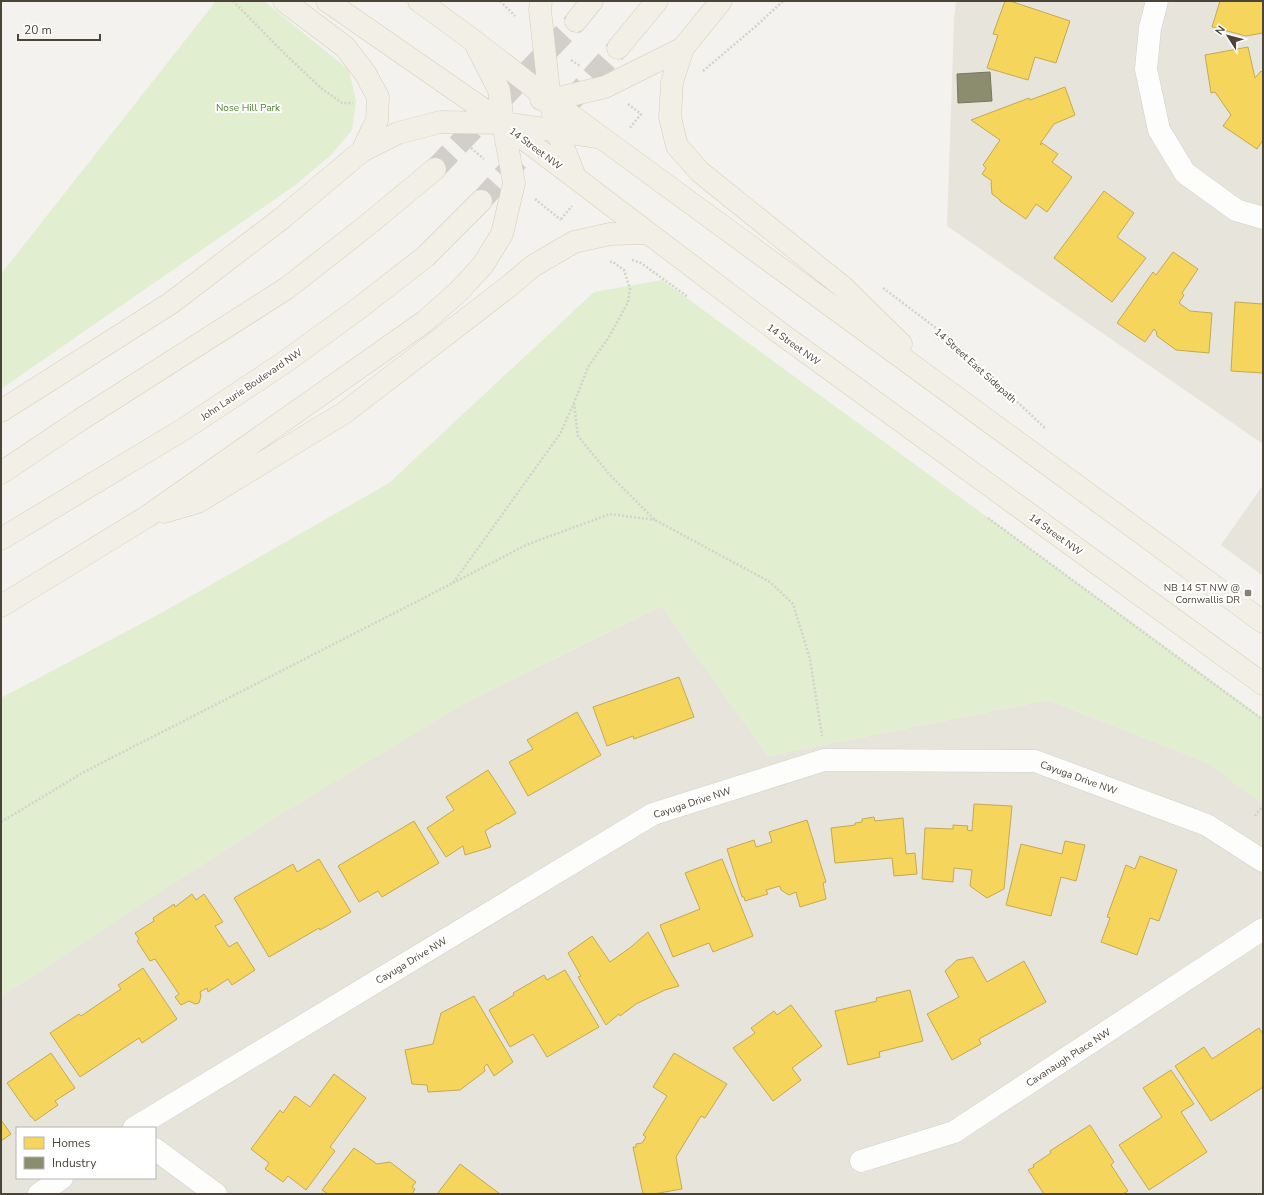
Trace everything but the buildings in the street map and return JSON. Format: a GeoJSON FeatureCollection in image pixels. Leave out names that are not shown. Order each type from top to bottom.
{"type":"FeatureCollection","features":[{"type":"Feature","properties":{"kind":"main road"},"geometry":{"type":"LineString","coordinates":[[284,1],[345,47],[365,73],[378,97],[377,120],[362,151]]}},
{"type":"Feature","properties":{"kind":"main road","name":"14 Street NW"},"geometry":{"type":"LineString","coordinates":[[327,1],[503,123],[646,233],[780,333],[1263,684]]}},
{"type":"Feature","properties":{"kind":"main road"},"geometry":{"type":"LineString","coordinates":[[419,1],[474,40],[601,138],[1263,622]]}},
{"type":"Feature","properties":{"kind":"main road"},"geometry":{"type":"LineString","coordinates":[[541,1],[540,10],[550,100],[557,131],[575,177]]}},
{"type":"Feature","properties":{"kind":"main road"},"geometry":{"type":"LineString","coordinates":[[576,21],[592,1]]}},
{"type":"Feature","properties":{"kind":"main road"},"geometry":{"type":"LineString","coordinates":[[618,48],[657,1]]}},
{"type":"Feature","properties":{"kind":"main road"},"geometry":{"type":"LineString","coordinates":[[721,1],[683,48],[672,82],[670,117],[677,146],[700,172],[843,287],[960,401]]}},
{"type":"Feature","properties":{"kind":"main road"},"geometry":{"type":"LineString","coordinates":[[1,606],[148,516],[424,322],[458,292],[483,265],[502,234],[514,183],[503,123],[499,90],[474,40]]}},
{"type":"Feature","properties":{"kind":"main road"},"geometry":{"type":"LineString","coordinates":[[441,80],[550,100],[605,87],[683,48]]}},
{"type":"Feature","properties":{"kind":"main road"},"geometry":{"type":"LineString","coordinates":[[1,411],[171,304],[281,219],[362,151],[398,133],[440,122],[503,123],[601,138]]}},
{"type":"Feature","properties":{"kind":"main road"},"geometry":{"type":"LineString","coordinates":[[1,473],[80,420],[288,288],[435,169]]}},
{"type":"Feature","properties":{"kind":"main road","name":"John Laurie Boulevard NW"},"geometry":{"type":"LineString","coordinates":[[1,539],[184,429],[282,364],[358,309],[426,256],[481,201]]}},
{"type":"Feature","properties":{"kind":"main road"},"geometry":{"type":"LineString","coordinates":[[148,516],[198,502],[344,413],[508,287],[532,266],[574,242],[610,234],[646,233]]}},
{"type":"Feature","properties":{"kind":"street"},"geometry":{"type":"LineString","coordinates":[[1157,1],[1150,28],[1146,69],[1159,130],[1185,173],[1236,210],[1263,218]]}},
{"type":"Feature","properties":{"kind":"street","name":"Cayuga Drive NW"},"geometry":{"type":"LineString","coordinates":[[136,1127],[652,814],[824,760],[1035,761],[1207,825],[1263,862]]}},
{"type":"Feature","properties":{"kind":"street","name":"Cavanaugh Place NW"},"geometry":{"type":"LineString","coordinates":[[861,1161],[954,1132],[1263,929]]}},
{"type":"Feature","properties":{"kind":"street"},"geometry":{"type":"LineString","coordinates":[[156,1150],[216,1194]]}},
{"type":"Feature","properties":{"kind":"street"},"geometry":{"type":"LineString","coordinates":[[39,1194],[61,1179]]}},
{"type":"Feature","properties":{"kind":"path"},"geometry":{"type":"LineString","coordinates":[[233,1],[284,54],[322,88],[342,103],[359,103]]}},
{"type":"Feature","properties":{"kind":"path"},"geometry":{"type":"LineString","coordinates":[[500,1],[520,20]]}},
{"type":"Feature","properties":{"kind":"path"},"geometry":{"type":"LineString","coordinates":[[699,74],[755,27],[783,1]]}},
{"type":"Feature","properties":{"kind":"path"},"geometry":{"type":"LineString","coordinates":[[624,101],[641,114],[628,130]]}},
{"type":"Feature","properties":{"kind":"path"},"geometry":{"type":"LineString","coordinates":[[561,220],[574,203]]}},
{"type":"Feature","properties":{"kind":"path"},"geometry":{"type":"LineString","coordinates":[[543,205],[564,222]]}},
{"type":"Feature","properties":{"kind":"path"},"geometry":{"type":"LineString","coordinates":[[630,259],[641,263],[688,298]]}},
{"type":"Feature","properties":{"kind":"path"},"geometry":{"type":"LineString","coordinates":[[453,583],[560,434],[588,367],[609,337],[628,302],[630,289],[624,270],[613,262],[606,261]]}},
{"type":"Feature","properties":{"kind":"path","name":"14 Street East Sidepath"},"geometry":{"type":"LineString","coordinates":[[879,285],[948,337],[1050,432]]}},
{"type":"Feature","properties":{"kind":"path"},"geometry":{"type":"LineString","coordinates":[[574,403],[578,436],[609,474],[655,520],[770,582],[793,604],[810,659],[824,760]]}},
{"type":"Feature","properties":{"kind":"path"},"geometry":{"type":"LineString","coordinates":[[1,822],[84,772],[526,545],[610,514],[655,520]]}},
{"type":"Feature","properties":{"kind":"path"},"geometry":{"type":"LineString","coordinates":[[985,516],[1263,720]]}},
{"type":"Feature","properties":{"kind":"path"},"geometry":{"type":"LineString","coordinates":[[1256,816],[1263,806]]}},
{"type":"Feature","properties":{"kind":"shaded area"},"geometry":{"type":"Polygon","coordinates":[[[956,1],[1263,1],[1263,444],[947,226],[954,20],[956,1]]]}},
{"type":"Feature","properties":{"kind":"shaded area"},"geometry":{"type":"Polygon","coordinates":[[[1263,485],[1263,576],[1221,545],[1263,485]]]}},
{"type":"Feature","properties":{"kind":"shaded area"},"geometry":{"type":"Polygon","coordinates":[[[661,606],[768,756],[1048,700],[1208,763],[1263,804],[1263,1194],[1,1194],[1,996],[266,823],[463,704],[661,606]]]}},
{"type":"Feature","properties":{"kind":"green space","name":"Nose Hill Park"},"geometry":{"type":"Polygon","coordinates":[[[216,1],[264,1],[349,70],[356,101],[352,130],[331,155],[294,186],[1,389],[1,274],[216,1]]]}},
{"type":"Feature","properties":{"kind":"green space"},"geometry":{"type":"Polygon","coordinates":[[[662,280],[1263,718],[1263,804],[1208,763],[1048,700],[768,756],[661,606],[463,704],[266,823],[1,996],[1,698],[163,612],[389,483],[594,292],[662,280]]]}},
{"type":"Feature","properties":{"kind":"tunnel"},"geometry":{"type":"LineString","coordinates":[[435,169],[576,21]]}},
{"type":"Feature","properties":{"kind":"tunnel"},"geometry":{"type":"LineString","coordinates":[[570,102],[618,48]]}},
{"type":"Feature","properties":{"kind":"tunnel"},"geometry":{"type":"LineString","coordinates":[[481,201],[544,131]]}},
{"type":"Feature","properties":{"kind":"place","name":"NB 14 ST NW @ Cornwallis DR"},"geometry":{"type":"Point","coordinates":[1248,593]}}]}
